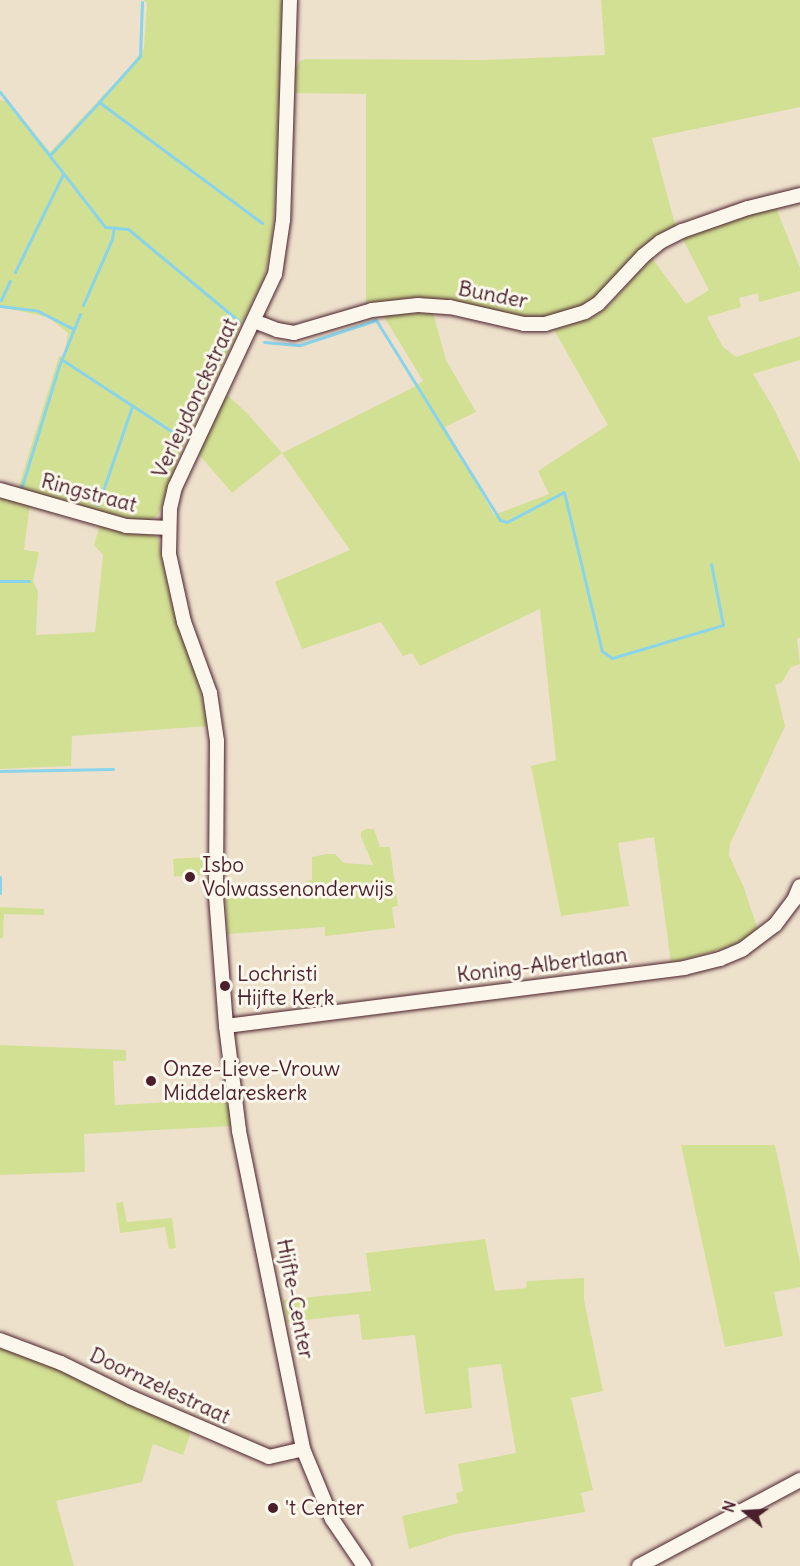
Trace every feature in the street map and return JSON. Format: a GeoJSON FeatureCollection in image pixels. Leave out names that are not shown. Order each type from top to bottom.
{"type":"FeatureCollection","features":[{"type":"Feature","properties":{"kind":"street","name":"Verleydonckstraat"},"geometry":{"type":"LineString","coordinates":[[226,1026],[216,896],[216,741],[210,693],[176,596],[169,554],[169,528],[175,487],[184,464],[254,321],[274,274],[281,243],[290,0]]}},
{"type":"Feature","properties":{"kind":"street","name":"Bunder"},"geometry":{"type":"LineString","coordinates":[[254,321],[277,330],[294,333],[372,310],[418,305],[450,307],[524,324],[545,324],[585,312],[598,304],[643,256],[660,242],[682,231],[748,208],[800,195]]}},
{"type":"Feature","properties":{"kind":"street","name":"Ringstraat"},"geometry":{"type":"LineString","coordinates":[[0,490],[126,526],[169,528]]}},
{"type":"Feature","properties":{"kind":"street","name":"Koning-Albertlaan"},"geometry":{"type":"LineString","coordinates":[[226,1026],[684,968],[720,959],[743,948],[775,925],[794,900],[800,886]]}},
{"type":"Feature","properties":{"kind":"street","name":"Hijfte-Center"},"geometry":{"type":"LineString","coordinates":[[226,1026],[239,1131],[303,1449],[332,1519],[364,1566]]}},
{"type":"Feature","properties":{"kind":"street","name":"Doornzelestraat"},"geometry":{"type":"LineString","coordinates":[[0,1340],[61,1363],[129,1397],[268,1457],[303,1449]]}},
{"type":"Feature","properties":{"kind":"street"},"geometry":{"type":"LineString","coordinates":[[639,1566],[800,1480]]}},
{"type":"Feature","properties":{"kind":"green space"},"geometry":{"type":"Polygon","coordinates":[[[143,0],[283,0],[274,216],[271,248],[264,277],[184,444],[158,515],[147,522],[138,523],[18,489],[59,356],[64,357],[68,333],[48,317],[0,307],[0,100],[8,101],[50,152],[129,68],[144,48],[147,3],[143,0]]]}},
{"type":"Feature","properties":{"kind":"green space"},"geometry":{"type":"Polygon","coordinates":[[[601,0],[800,0],[800,107],[652,138],[676,228],[584,307],[546,317],[516,316],[439,299],[397,300],[366,306],[366,94],[296,93],[295,69],[300,61],[306,59],[483,60],[605,55],[601,0]]]}},
{"type":"Feature","properties":{"kind":"green space"},"geometry":{"type":"Polygon","coordinates":[[[775,205],[800,268],[800,291],[759,302],[758,293],[739,298],[741,307],[707,317],[723,347],[736,357],[800,336],[800,360],[753,374],[773,407],[800,463],[800,637],[797,639],[800,664],[791,667],[782,682],[775,685],[785,726],[730,844],[729,855],[744,888],[758,930],[736,945],[671,963],[654,837],[618,843],[629,906],[561,916],[531,766],[556,760],[540,609],[420,666],[412,653],[403,656],[381,622],[302,649],[275,582],[350,550],[282,453],[423,381],[383,315],[401,312],[433,313],[446,360],[476,412],[445,427],[494,515],[549,494],[538,471],[608,425],[554,330],[592,318],[608,306],[652,258],[686,304],[709,290],[682,238],[775,205]]]}},
{"type":"Feature","properties":{"kind":"green space"},"geometry":{"type":"Polygon","coordinates":[[[225,393],[246,412],[282,453],[232,493],[196,451],[225,393]]]}},
{"type":"Feature","properties":{"kind":"green space"},"geometry":{"type":"Polygon","coordinates":[[[0,494],[30,503],[24,550],[39,552],[33,581],[38,591],[36,635],[95,632],[103,555],[94,545],[100,525],[158,537],[169,594],[197,679],[208,726],[72,736],[71,766],[0,769],[0,494]]]}},
{"type":"Feature","properties":{"kind":"green space"},"geometry":{"type":"Polygon","coordinates":[[[374,829],[380,847],[390,847],[398,906],[392,907],[395,928],[325,936],[325,927],[228,934],[225,888],[305,886],[305,881],[312,880],[312,857],[327,854],[335,854],[344,863],[373,865],[361,837],[361,832],[374,829]]]}},
{"type":"Feature","properties":{"kind":"green space"},"geometry":{"type":"Polygon","coordinates":[[[207,857],[208,875],[174,877],[173,859],[207,857]]]}},
{"type":"Feature","properties":{"kind":"green space"},"geometry":{"type":"Polygon","coordinates":[[[0,907],[44,909],[44,915],[4,914],[3,938],[0,938],[0,907]]]}},
{"type":"Feature","properties":{"kind":"green space"},"geometry":{"type":"Polygon","coordinates":[[[0,1045],[126,1050],[126,1061],[113,1061],[115,1105],[188,1101],[188,1093],[225,1093],[232,1126],[84,1134],[85,1172],[0,1175],[0,1045]]]}},
{"type":"Feature","properties":{"kind":"green space"},"geometry":{"type":"Polygon","coordinates":[[[681,1145],[775,1145],[800,1263],[800,1287],[774,1292],[783,1336],[725,1347],[681,1145]]]}},
{"type":"Feature","properties":{"kind":"green space"},"geometry":{"type":"Polygon","coordinates":[[[123,1202],[127,1222],[172,1218],[176,1248],[169,1249],[165,1227],[120,1233],[116,1203],[123,1202]]]}},
{"type":"Feature","properties":{"kind":"green space"},"geometry":{"type":"Polygon","coordinates":[[[485,1239],[495,1291],[526,1288],[527,1281],[584,1278],[584,1300],[603,1391],[571,1398],[593,1490],[581,1493],[585,1512],[456,1534],[409,1549],[402,1516],[458,1503],[456,1493],[463,1491],[458,1464],[516,1453],[501,1364],[468,1368],[472,1408],[425,1414],[415,1335],[362,1340],[359,1314],[287,1322],[283,1300],[371,1291],[366,1253],[485,1239]]]}},
{"type":"Feature","properties":{"kind":"green space"},"geometry":{"type":"Polygon","coordinates":[[[0,1346],[67,1372],[188,1430],[190,1435],[183,1455],[153,1444],[142,1482],[56,1501],[74,1566],[0,1566],[0,1346]]]}},
{"type":"Feature","properties":{"kind":"waterway"},"geometry":{"type":"LineString","coordinates":[[99,102],[140,56],[142,2]]}},
{"type":"Feature","properties":{"kind":"waterway"},"geometry":{"type":"LineString","coordinates":[[0,92],[105,227],[128,229],[239,321]]}},
{"type":"Feature","properties":{"kind":"waterway"},"geometry":{"type":"LineString","coordinates":[[50,155],[99,102],[262,223]]}},
{"type":"Feature","properties":{"kind":"waterway"},"geometry":{"type":"LineString","coordinates":[[15,272],[63,174]]}},
{"type":"Feature","properties":{"kind":"waterway"},"geometry":{"type":"LineString","coordinates":[[83,305],[112,239],[114,227]]}},
{"type":"Feature","properties":{"kind":"waterway"},"geometry":{"type":"LineString","coordinates":[[1,300],[10,281]]}},
{"type":"Feature","properties":{"kind":"waterway"},"geometry":{"type":"LineString","coordinates":[[0,306],[38,311],[73,329]]}},
{"type":"Feature","properties":{"kind":"waterway"},"geometry":{"type":"LineString","coordinates":[[22,486],[59,366],[80,314]]}},
{"type":"Feature","properties":{"kind":"waterway"},"geometry":{"type":"LineString","coordinates":[[264,342],[300,345],[376,320],[500,520],[507,522],[564,492],[602,651],[612,658],[723,625],[711,564]]}},
{"type":"Feature","properties":{"kind":"waterway"},"geometry":{"type":"LineString","coordinates":[[61,359],[177,435],[187,406],[235,329]]}},
{"type":"Feature","properties":{"kind":"waterway"},"geometry":{"type":"LineString","coordinates":[[98,505],[132,406]]}},
{"type":"Feature","properties":{"kind":"waterway"},"geometry":{"type":"LineString","coordinates":[[0,581],[29,581]]}},
{"type":"Feature","properties":{"kind":"waterway"},"geometry":{"type":"LineString","coordinates":[[0,771],[113,769]]}},
{"type":"Feature","properties":{"kind":"waterway"},"geometry":{"type":"LineString","coordinates":[[0,877],[0,893]]}},
{"type":"Feature","properties":{"kind":"place","name":"Isbo Volwassenonderwijs"},"geometry":{"type":"Point","coordinates":[190,877]}},
{"type":"Feature","properties":{"kind":"place","name":"Lochristi Hijfte Kerk"},"geometry":{"type":"Point","coordinates":[225,986]}},
{"type":"Feature","properties":{"kind":"place","name":"Onze-Lieve-Vrouw Middelareskerk"},"geometry":{"type":"Point","coordinates":[151,1081]}},
{"type":"Feature","properties":{"kind":"place","name":"'t Center"},"geometry":{"type":"Point","coordinates":[273,1508]}}]}
